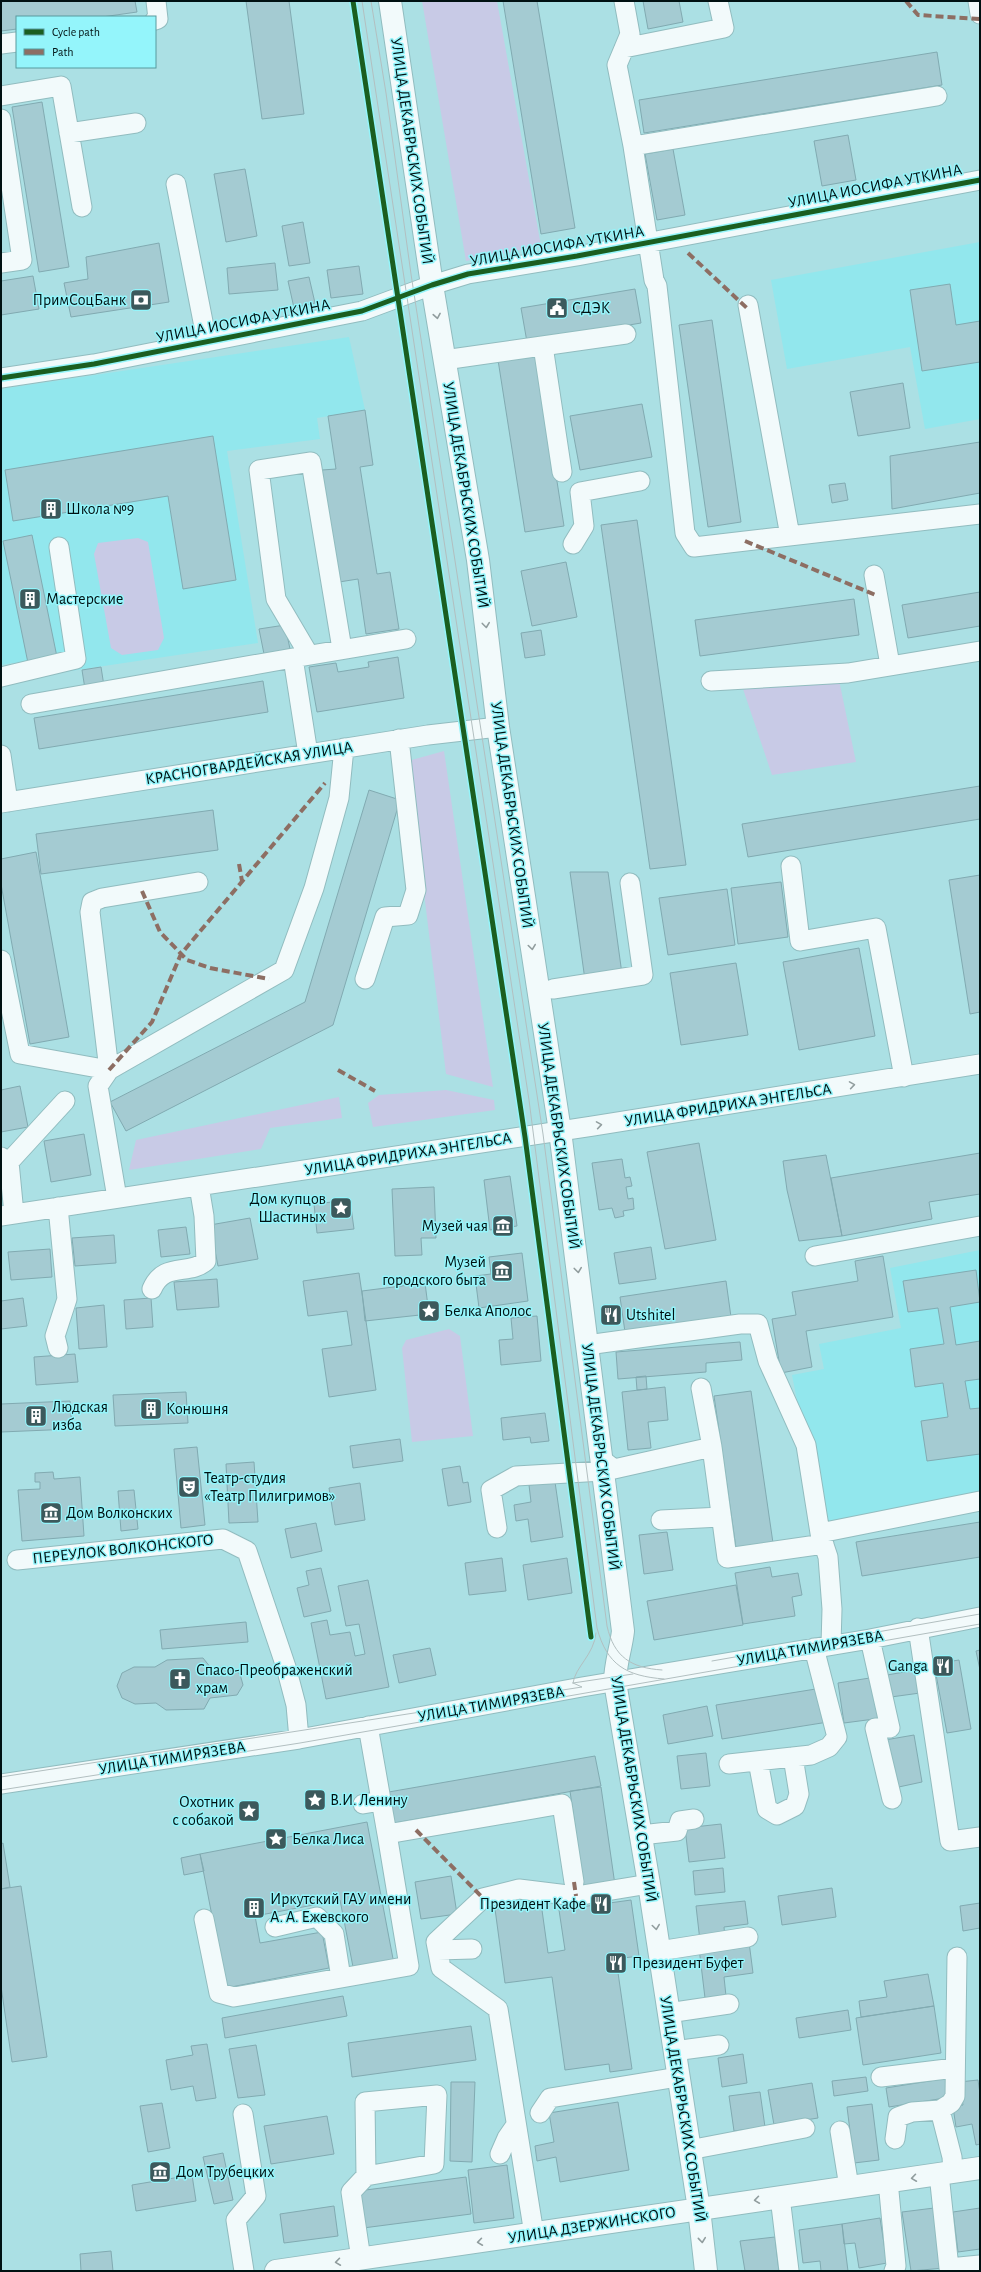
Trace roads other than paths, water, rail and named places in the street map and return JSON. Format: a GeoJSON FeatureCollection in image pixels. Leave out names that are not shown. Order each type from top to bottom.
{"type":"FeatureCollection","features":[{"type":"Feature","properties":{"kind":"main road","name":"УЛИЦА ДЕКАБРЬСКИХ СОБЫТИЙ"},"geometry":{"type":"LineString","coordinates":[[390,1],[432,285],[478,560],[498,727],[560,1131],[623,1631],[620,1654],[615,1663],[615,1682],[649,1884],[699,2209],[706,2271]]}},
{"type":"Feature","properties":{"kind":"main road","name":"УЛИЦА ДЗЕРЖИНСКОГО"},"geometry":{"type":"LineString","coordinates":[[276,2271],[980,2168]]}},
{"type":"Feature","properties":{"kind":"street"},"geometry":{"type":"LineString","coordinates":[[156,1],[158,19],[156,20]]}},
{"type":"Feature","properties":{"kind":"street"},"geometry":{"type":"LineString","coordinates":[[624,1],[630,34],[617,65],[633,146],[657,293],[685,533],[694,547],[980,514]]}},
{"type":"Feature","properties":{"kind":"street"},"geometry":{"type":"LineString","coordinates":[[624,48],[724,28],[718,1]]}},
{"type":"Feature","properties":{"kind":"street"},"geometry":{"type":"LineString","coordinates":[[978,1],[980,14]]}},
{"type":"Feature","properties":{"kind":"street"},"geometry":{"type":"LineString","coordinates":[[1,44],[16,42]]}},
{"type":"Feature","properties":{"kind":"street"},"geometry":{"type":"LineString","coordinates":[[1,96],[61,86],[82,207]]}},
{"type":"Feature","properties":{"kind":"street"},"geometry":{"type":"LineString","coordinates":[[633,146],[937,96]]}},
{"type":"Feature","properties":{"kind":"street"},"geometry":{"type":"LineString","coordinates":[[1,119],[22,260],[1,263]]}},
{"type":"Feature","properties":{"kind":"street"},"geometry":{"type":"LineString","coordinates":[[69,133],[136,123]]}},
{"type":"Feature","properties":{"kind":"street","name":"УЛИЦА ИОСИФА УТКИНА"},"geometry":{"type":"LineString","coordinates":[[1,378],[94,364],[362,311],[432,285],[468,274],[980,180]]}},
{"type":"Feature","properties":{"kind":"street"},"geometry":{"type":"LineString","coordinates":[[176,184],[207,342]]}},
{"type":"Feature","properties":{"kind":"street"},"geometry":{"type":"LineString","coordinates":[[748,305],[790,536]]}},
{"type":"Feature","properties":{"kind":"street"},"geometry":{"type":"LineString","coordinates":[[444,360],[626,334]]}},
{"type":"Feature","properties":{"kind":"street"},"geometry":{"type":"LineString","coordinates":[[543,346],[562,472]]}},
{"type":"Feature","properties":{"kind":"street"},"geometry":{"type":"LineString","coordinates":[[308,754],[301,656],[276,599],[259,470],[311,462],[342,649]]}},
{"type":"Feature","properties":{"kind":"street"},"geometry":{"type":"LineString","coordinates":[[573,544],[584,526],[580,492],[640,481]]}},
{"type":"Feature","properties":{"kind":"street"},"geometry":{"type":"LineString","coordinates":[[1,676],[76,659],[59,547]]}},
{"type":"Feature","properties":{"kind":"street"},"geometry":{"type":"LineString","coordinates":[[874,575],[890,665]]}},
{"type":"Feature","properties":{"kind":"street"},"geometry":{"type":"LineString","coordinates":[[31,704],[406,639]]}},
{"type":"Feature","properties":{"kind":"street"},"geometry":{"type":"LineString","coordinates":[[711,681],[848,673],[980,651]]}},
{"type":"Feature","properties":{"kind":"street","name":"КРАСНОГВАРДЕЙСКАЯ УЛИЦА"},"geometry":{"type":"LineString","coordinates":[[5,802],[399,739],[498,727]]}},
{"type":"Feature","properties":{"kind":"street"},"geometry":{"type":"LineString","coordinates":[[365,979],[385,917],[408,914],[416,890],[399,739]]}},
{"type":"Feature","properties":{"kind":"street"},"geometry":{"type":"LineString","coordinates":[[117,1198],[98,1086],[109,1070],[284,970],[314,888],[339,798],[344,748]]}},
{"type":"Feature","properties":{"kind":"street"},"geometry":{"type":"LineString","coordinates":[[1,755],[5,802]]}},
{"type":"Feature","properties":{"kind":"street"},"geometry":{"type":"LineString","coordinates":[[791,866],[800,941],[876,928],[904,1077]]}},
{"type":"Feature","properties":{"kind":"street"},"geometry":{"type":"LineString","coordinates":[[109,1070],[90,912],[92,902],[102,898],[198,882]]}},
{"type":"Feature","properties":{"kind":"street"},"geometry":{"type":"LineString","coordinates":[[553,990],[643,975],[630,883]]}},
{"type":"Feature","properties":{"kind":"street"},"geometry":{"type":"LineString","coordinates":[[1,960],[20,1054],[109,1070]]}},
{"type":"Feature","properties":{"kind":"street","name":"УЛИЦА ФРИДРИХА ЭНГЕЛЬСА"},"geometry":{"type":"LineString","coordinates":[[7,1215],[560,1131],[980,1064]]}},
{"type":"Feature","properties":{"kind":"street"},"geometry":{"type":"LineString","coordinates":[[7,1215],[5,1160],[65,1101]]}},
{"type":"Feature","properties":{"kind":"street"},"geometry":{"type":"LineString","coordinates":[[152,1289],[156,1280],[163,1275],[177,1269],[201,1265],[206,1261],[204,1216],[199,1186]]}},
{"type":"Feature","properties":{"kind":"street"},"geometry":{"type":"LineString","coordinates":[[58,1207],[67,1299],[55,1336],[58,1348]]}},
{"type":"Feature","properties":{"kind":"street"},"geometry":{"type":"LineString","coordinates":[[815,1256],[980,1226]]}},
{"type":"Feature","properties":{"kind":"street"},"geometry":{"type":"LineString","coordinates":[[587,1345],[740,1324],[758,1324],[768,1361],[806,1445],[822,1538],[828,1557],[832,1609],[822,1647],[837,1737],[829,1747],[811,1755],[729,1764]]}},
{"type":"Feature","properties":{"kind":"street"},"geometry":{"type":"LineString","coordinates":[[701,1388],[712,1447],[727,1558],[822,1538],[980,1501]]}},
{"type":"Feature","properties":{"kind":"street"},"geometry":{"type":"LineString","coordinates":[[497,1528],[491,1490],[516,1476],[602,1465],[614,1469],[712,1447]]}},
{"type":"Feature","properties":{"kind":"street"},"geometry":{"type":"LineString","coordinates":[[661,1520],[721,1517]]}},
{"type":"Feature","properties":{"kind":"street","name":"ПЕРЕУЛОК ВОЛКОНСКОГО"},"geometry":{"type":"LineString","coordinates":[[17,1560],[223,1539],[247,1551],[286,1667],[296,1705],[299,1739]]}},
{"type":"Feature","properties":{"kind":"street","name":"УЛИЦА ТИМИРЯЗЕВА"},"geometry":{"type":"LineString","coordinates":[[1,1784],[299,1739],[615,1682],[870,1639],[918,1628],[980,1617]]}},
{"type":"Feature","properties":{"kind":"street"},"geometry":{"type":"LineString","coordinates":[[918,1628],[950,1841],[980,1837]]}},
{"type":"Feature","properties":{"kind":"street"},"geometry":{"type":"LineString","coordinates":[[870,1639],[890,1728],[875,1728],[892,1799]]}},
{"type":"Feature","properties":{"kind":"street"},"geometry":{"type":"LineString","coordinates":[[204,1919],[219,1993],[234,1997],[409,1966],[387,1834],[372,1802],[368,1726]]}},
{"type":"Feature","properties":{"kind":"street"},"geometry":{"type":"LineString","coordinates":[[758,1761],[767,1809],[777,1815],[795,1806],[799,1794],[793,1757]]}},
{"type":"Feature","properties":{"kind":"street"},"geometry":{"type":"LineString","coordinates":[[387,1834],[562,1804],[574,1882]]}},
{"type":"Feature","properties":{"kind":"street"},"geometry":{"type":"LineString","coordinates":[[641,1835],[677,1831],[680,1821],[694,1819]]}},
{"type":"Feature","properties":{"kind":"street"},"geometry":{"type":"LineString","coordinates":[[534,2234],[498,2009],[441,1968],[436,1942],[484,1898],[519,1889],[576,1896],[649,1884]]}},
{"type":"Feature","properties":{"kind":"street"},"geometry":{"type":"LineString","coordinates":[[275,1927],[317,1917],[334,1934],[341,1978]]}},
{"type":"Feature","properties":{"kind":"street"},"geometry":{"type":"LineString","coordinates":[[659,1951],[748,1937]]}},
{"type":"Feature","properties":{"kind":"street"},"geometry":{"type":"LineString","coordinates":[[438,1950],[472,1949]]}},
{"type":"Feature","properties":{"kind":"street"},"geometry":{"type":"LineString","coordinates":[[895,2139],[898,2117],[912,2112],[940,2110],[951,2103],[955,2096],[957,1957]]}},
{"type":"Feature","properties":{"kind":"street"},"geometry":{"type":"LineString","coordinates":[[668,2014],[729,2004]]}},
{"type":"Feature","properties":{"kind":"street"},"geometry":{"type":"LineString","coordinates":[[674,2051],[719,2045]]}},
{"type":"Feature","properties":{"kind":"street"},"geometry":{"type":"LineString","coordinates":[[881,2077],[955,2068]]}},
{"type":"Feature","properties":{"kind":"street"},"geometry":{"type":"LineString","coordinates":[[540,2113],[550,2098],[678,2077]]}},
{"type":"Feature","properties":{"kind":"street"},"geometry":{"type":"LineString","coordinates":[[361,2259],[351,2192],[366,2176],[434,2164],[437,2095],[365,2102],[366,2176]]}},
{"type":"Feature","properties":{"kind":"street"},"geometry":{"type":"LineString","coordinates":[[940,2110],[952,2157],[946,2173],[950,2268],[980,2265]]}},
{"type":"Feature","properties":{"kind":"street"},"geometry":{"type":"LineString","coordinates":[[243,2114],[256,2196],[236,2220],[244,2271]]}},
{"type":"Feature","properties":{"kind":"street"},"geometry":{"type":"LineString","coordinates":[[500,2154],[507,2138],[516,2125]]}},
{"type":"Feature","properties":{"kind":"street"},"geometry":{"type":"LineString","coordinates":[[689,2150],[805,2128]]}},
{"type":"Feature","properties":{"kind":"street"},"geometry":{"type":"LineString","coordinates":[[840,2131],[848,2187]]}},
{"type":"Feature","properties":{"kind":"street"},"geometry":{"type":"LineString","coordinates":[[888,2182],[896,2266],[894,2271]]}},
{"type":"Feature","properties":{"kind":"street"},"geometry":{"type":"LineString","coordinates":[[780,2197],[789,2271]]}},
{"type":"Feature","properties":{"kind":"tram line"},"geometry":{"type":"LineString","coordinates":[[362,1],[529,1100],[597,1628],[606,1651],[620,1666],[639,1675],[664,1679]]}},
{"type":"Feature","properties":{"kind":"tram line"},"geometry":{"type":"LineString","coordinates":[[371,1],[386,93],[411,274],[543,1134],[607,1626],[614,1646],[626,1659],[641,1667],[662,1670]]}},
{"type":"Feature","properties":{"kind":"tram line"},"geometry":{"type":"LineString","coordinates":[[712,1661],[980,1614]]}},
{"type":"Feature","properties":{"kind":"tram line"},"geometry":{"type":"LineString","coordinates":[[1,1790],[300,1743],[980,1624]]}},
{"type":"Feature","properties":{"kind":"tram line"},"geometry":{"type":"LineString","coordinates":[[573,1683],[574,1677],[592,1648],[596,1633]]}},
{"type":"Feature","properties":{"kind":"tram line"},"geometry":{"type":"LineString","coordinates":[[573,1683],[633,1674]]}},
{"type":"Feature","properties":{"kind":"tram line"},"geometry":{"type":"LineString","coordinates":[[1,1777],[582,1687],[573,1683]]}},
{"type":"Feature","properties":{"kind":"place","name":"ПримСоцБанк"},"geometry":{"type":"Point","coordinates":[141,300]}},
{"type":"Feature","properties":{"kind":"place","name":"СДЭК"},"geometry":{"type":"Point","coordinates":[557,308]}},
{"type":"Feature","properties":{"kind":"place","name":"Школа №9"},"geometry":{"type":"Point","coordinates":[51,509]}},
{"type":"Feature","properties":{"kind":"place","name":"Мастерские"},"geometry":{"type":"Point","coordinates":[30,599]}},
{"type":"Feature","properties":{"kind":"place","name":"Дом купцов Шастиных"},"geometry":{"type":"Point","coordinates":[341,1208]}},
{"type":"Feature","properties":{"kind":"place","name":"Музей чая"},"geometry":{"type":"Point","coordinates":[503,1226]}},
{"type":"Feature","properties":{"kind":"place","name":"Музей городского быта"},"geometry":{"type":"Point","coordinates":[502,1271]}},
{"type":"Feature","properties":{"kind":"place","name":"Белка Аполос"},"geometry":{"type":"Point","coordinates":[429,1311]}},
{"type":"Feature","properties":{"kind":"place","name":"Utshitel"},"geometry":{"type":"Point","coordinates":[611,1315]}},
{"type":"Feature","properties":{"kind":"place","name":"Конюшня"},"geometry":{"type":"Point","coordinates":[151,1409]}},
{"type":"Feature","properties":{"kind":"place","name":"Людская изба"},"geometry":{"type":"Point","coordinates":[36,1416]}},
{"type":"Feature","properties":{"kind":"place","name":"Театр-студия «Театр Пилигримов»"},"geometry":{"type":"Point","coordinates":[189,1487]}},
{"type":"Feature","properties":{"kind":"place","name":"Дом Волконских"},"geometry":{"type":"Point","coordinates":[51,1513]}},
{"type":"Feature","properties":{"kind":"place","name":"Ganga"},"geometry":{"type":"Point","coordinates":[943,1666]}},
{"type":"Feature","properties":{"kind":"place","name":"Спасо-Преображенский храм"},"geometry":{"type":"Point","coordinates":[180,1679]}},
{"type":"Feature","properties":{"kind":"place","name":"В.И. Ленину"},"geometry":{"type":"Point","coordinates":[315,1800]}},
{"type":"Feature","properties":{"kind":"place","name":"Охотник с собакой"},"geometry":{"type":"Point","coordinates":[249,1811]}},
{"type":"Feature","properties":{"kind":"place","name":"Белка Лиса"},"geometry":{"type":"Point","coordinates":[276,1839]}},
{"type":"Feature","properties":{"kind":"place","name":"Президент Кафе"},"geometry":{"type":"Point","coordinates":[601,1904]}},
{"type":"Feature","properties":{"kind":"place","name":"Иркутский ГАУ имени А. А. Ежевского"},"geometry":{"type":"Point","coordinates":[254,1908]}},
{"type":"Feature","properties":{"kind":"place","name":"Президент Буфет"},"geometry":{"type":"Point","coordinates":[616,1963]}},
{"type":"Feature","properties":{"kind":"place","name":"Дом Трубецких"},"geometry":{"type":"Point","coordinates":[160,2172]}}]}
